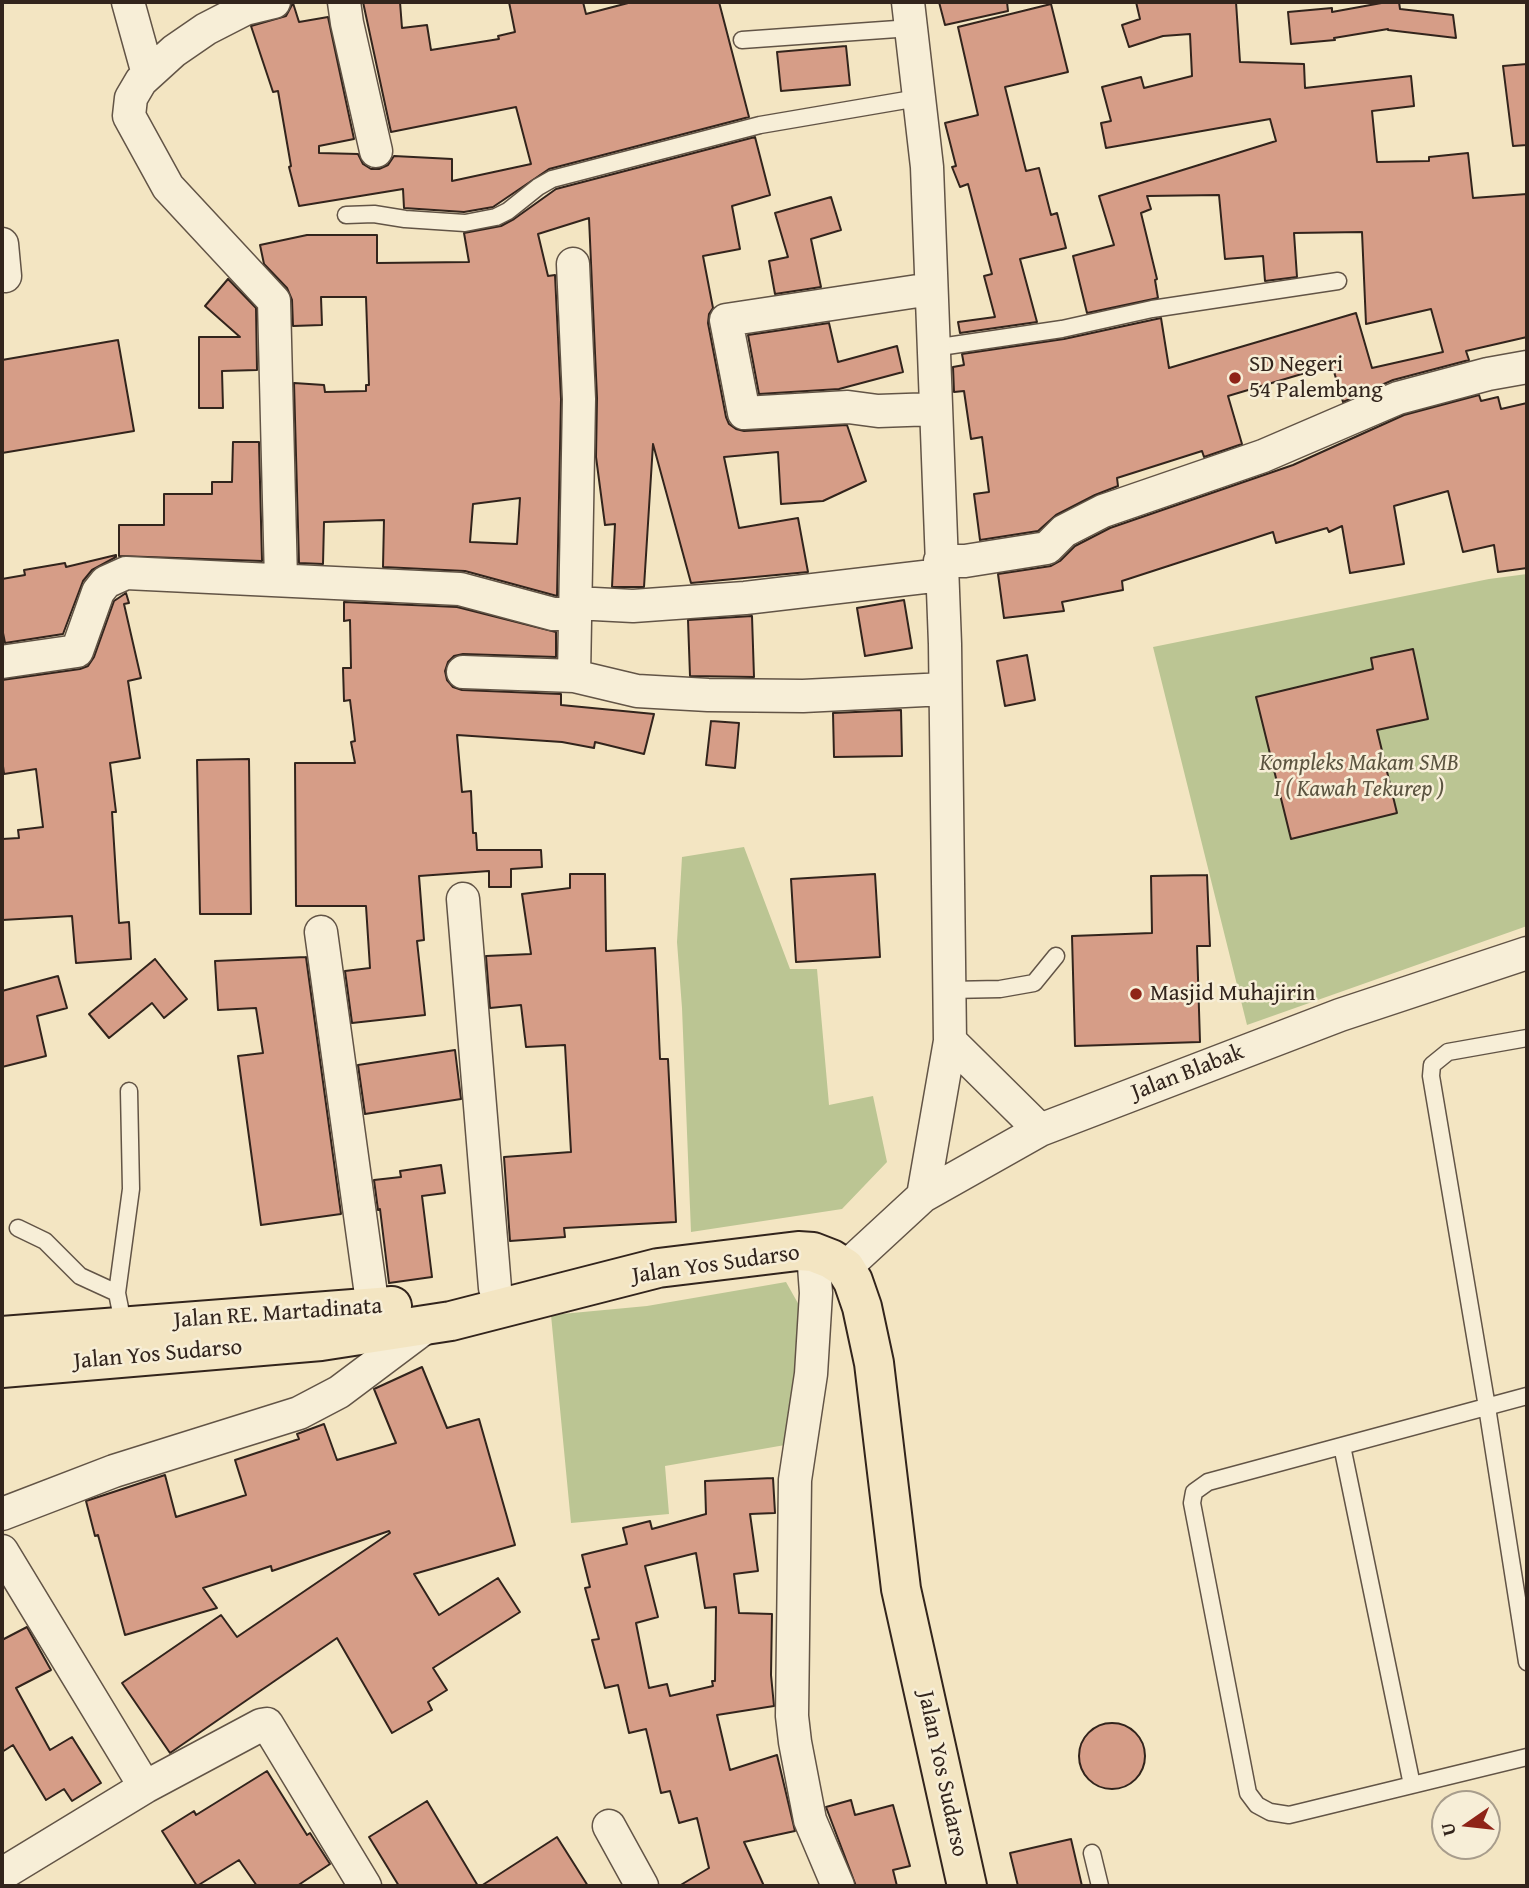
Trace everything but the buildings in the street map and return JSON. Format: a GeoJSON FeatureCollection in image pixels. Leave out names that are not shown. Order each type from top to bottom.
{"type":"FeatureCollection","features":[{"type":"Feature","properties":{"kind":"highway","name":"Jalan Yos Sudarso"},"geometry":{"type":"LineString","coordinates":[[2,1368],[122,1325],[321,1341],[427,1326],[658,1268],[798,1251],[829,1260],[857,1293],[874,1363],[901,1589],[967,1886]]}},
{"type":"Feature","properties":{"kind":"highway","name":"Jalan RE. Martadinata"},"geometry":{"type":"LineString","coordinates":[[2,1336],[122,1325],[373,1309],[495,1288],[554,1294]]}},
{"type":"Feature","properties":{"kind":"street"},"geometry":{"type":"LineString","coordinates":[[128,2],[148,74]]}},
{"type":"Feature","properties":{"kind":"street"},"geometry":{"type":"LineString","coordinates":[[274,2],[245,9],[206,29],[174,51],[141,81],[131,99],[129,116],[168,187],[274,300],[281,580]]}},
{"type":"Feature","properties":{"kind":"street"},"geometry":{"type":"LineString","coordinates":[[345,2],[349,35],[376,151]]}},
{"type":"Feature","properties":{"kind":"street"},"geometry":{"type":"LineString","coordinates":[[909,15],[927,167],[945,689],[950,1041],[923,1196]]}},
{"type":"Feature","properties":{"kind":"street"},"geometry":{"type":"LineString","coordinates":[[2,244],[5,276]]}},
{"type":"Feature","properties":{"kind":"street"},"geometry":{"type":"LineString","coordinates":[[573,264],[579,399],[574,676]]}},
{"type":"Feature","properties":{"kind":"street"},"geometry":{"type":"LineString","coordinates":[[931,289],[726,320],[744,413],[848,407],[878,411],[935,409]]}},
{"type":"Feature","properties":{"kind":"street"},"geometry":{"type":"LineString","coordinates":[[2,662],[77,650],[98,592],[106,582],[126,573],[460,589],[553,614],[575,608],[745,598],[941,568],[965,561],[1047,548],[1064,531],[1103,511],[1263,456],[1390,400],[1488,374],[1527,367]]}},
{"type":"Feature","properties":{"kind":"street"},"geometry":{"type":"LineString","coordinates":[[463,672],[574,676],[637,691],[708,695],[803,696],[945,689]]}},
{"type":"Feature","properties":{"kind":"street"},"geometry":{"type":"LineString","coordinates":[[463,900],[495,1288]]}},
{"type":"Feature","properties":{"kind":"street"},"geometry":{"type":"LineString","coordinates":[[321,932],[373,1309]]}},
{"type":"Feature","properties":{"kind":"street","name":"Jalan Blabak"},"geometry":{"type":"LineString","coordinates":[[829,1260],[874,1242],[923,1196],[1040,1130],[1340,1015],[1527,953]]}},
{"type":"Feature","properties":{"kind":"street"},"geometry":{"type":"LineString","coordinates":[[950,1041],[1040,1130]]}},
{"type":"Feature","properties":{"kind":"street"},"geometry":{"type":"LineString","coordinates":[[829,1260],[816,1293],[811,1374],[795,1480],[792,1716],[810,1820],[838,1886]]}},
{"type":"Feature","properties":{"kind":"street"},"geometry":{"type":"LineString","coordinates":[[2,1514],[114,1471],[299,1413],[339,1392],[427,1326]]}},
{"type":"Feature","properties":{"kind":"street"},"geometry":{"type":"LineString","coordinates":[[2,1550],[145,1787]]}},
{"type":"Feature","properties":{"kind":"street"},"geometry":{"type":"LineString","coordinates":[[2,1874],[145,1787],[267,1724],[365,1886]]}},
{"type":"Feature","properties":{"kind":"street"},"geometry":{"type":"LineString","coordinates":[[609,1825],[642,1886]]}},
{"type":"Feature","properties":{"kind":"lane"},"geometry":{"type":"LineString","coordinates":[[742,40],[909,15]]}},
{"type":"Feature","properties":{"kind":"lane"},"geometry":{"type":"LineString","coordinates":[[346,215],[374,214],[465,223],[496,217],[538,187],[565,176],[760,125],[919,104]]}},
{"type":"Feature","properties":{"kind":"lane"},"geometry":{"type":"LineString","coordinates":[[933,348],[1062,329],[1152,309],[1338,281]]}},
{"type":"Feature","properties":{"kind":"lane"},"geometry":{"type":"LineString","coordinates":[[949,990],[1000,989],[1034,983],[1056,956]]}},
{"type":"Feature","properties":{"kind":"lane"},"geometry":{"type":"LineString","coordinates":[[1527,1038],[1448,1052],[1432,1065],[1431,1076],[1527,1656]]}},
{"type":"Feature","properties":{"kind":"lane"},"geometry":{"type":"LineString","coordinates":[[122,1325],[131,1189],[129,1091]]}},
{"type":"Feature","properties":{"kind":"lane"},"geometry":{"type":"LineString","coordinates":[[18,1228],[46,1241],[122,1325]]}},
{"type":"Feature","properties":{"kind":"lane"},"geometry":{"type":"LineString","coordinates":[[1527,1396],[1208,1482],[1195,1492],[1192,1503],[1248,1793],[1257,1805],[1270,1812],[1289,1815],[1527,1757]]}},
{"type":"Feature","properties":{"kind":"lane"},"geometry":{"type":"LineString","coordinates":[[1342,1446],[1412,1784]]}},
{"type":"Feature","properties":{"kind":"lane"},"geometry":{"type":"LineString","coordinates":[[1092,1853],[1100,1886]]}},
{"type":"Feature","properties":{"kind":"green space","name":"Kompleks Makam SMB I ( Kawah Tekurep )"},"geometry":{"type":"Polygon","coordinates":[[[1527,574],[1527,926],[1247,1025],[1153,647],[1489,579],[1527,574]]]}},
{"type":"Feature","properties":{"kind":"green space"},"geometry":{"type":"Polygon","coordinates":[[[744,847],[790,969],[817,969],[829,1105],[873,1096],[887,1162],[842,1209],[691,1232],[677,942],[682,857],[744,847]]]}},
{"type":"Feature","properties":{"kind":"green space"},"geometry":{"type":"Polygon","coordinates":[[[786,1282],[804,1314],[785,1445],[665,1466],[669,1514],[571,1523],[551,1315],[647,1306],[786,1282]]]}},
{"type":"Feature","properties":{"kind":"place","name":"SD Negeri 54 Palembang"},"geometry":{"type":"Point","coordinates":[1235,378]}},
{"type":"Feature","properties":{"kind":"place","name":"Masjid Muhajirin"},"geometry":{"type":"Point","coordinates":[1136,994]}}]}
